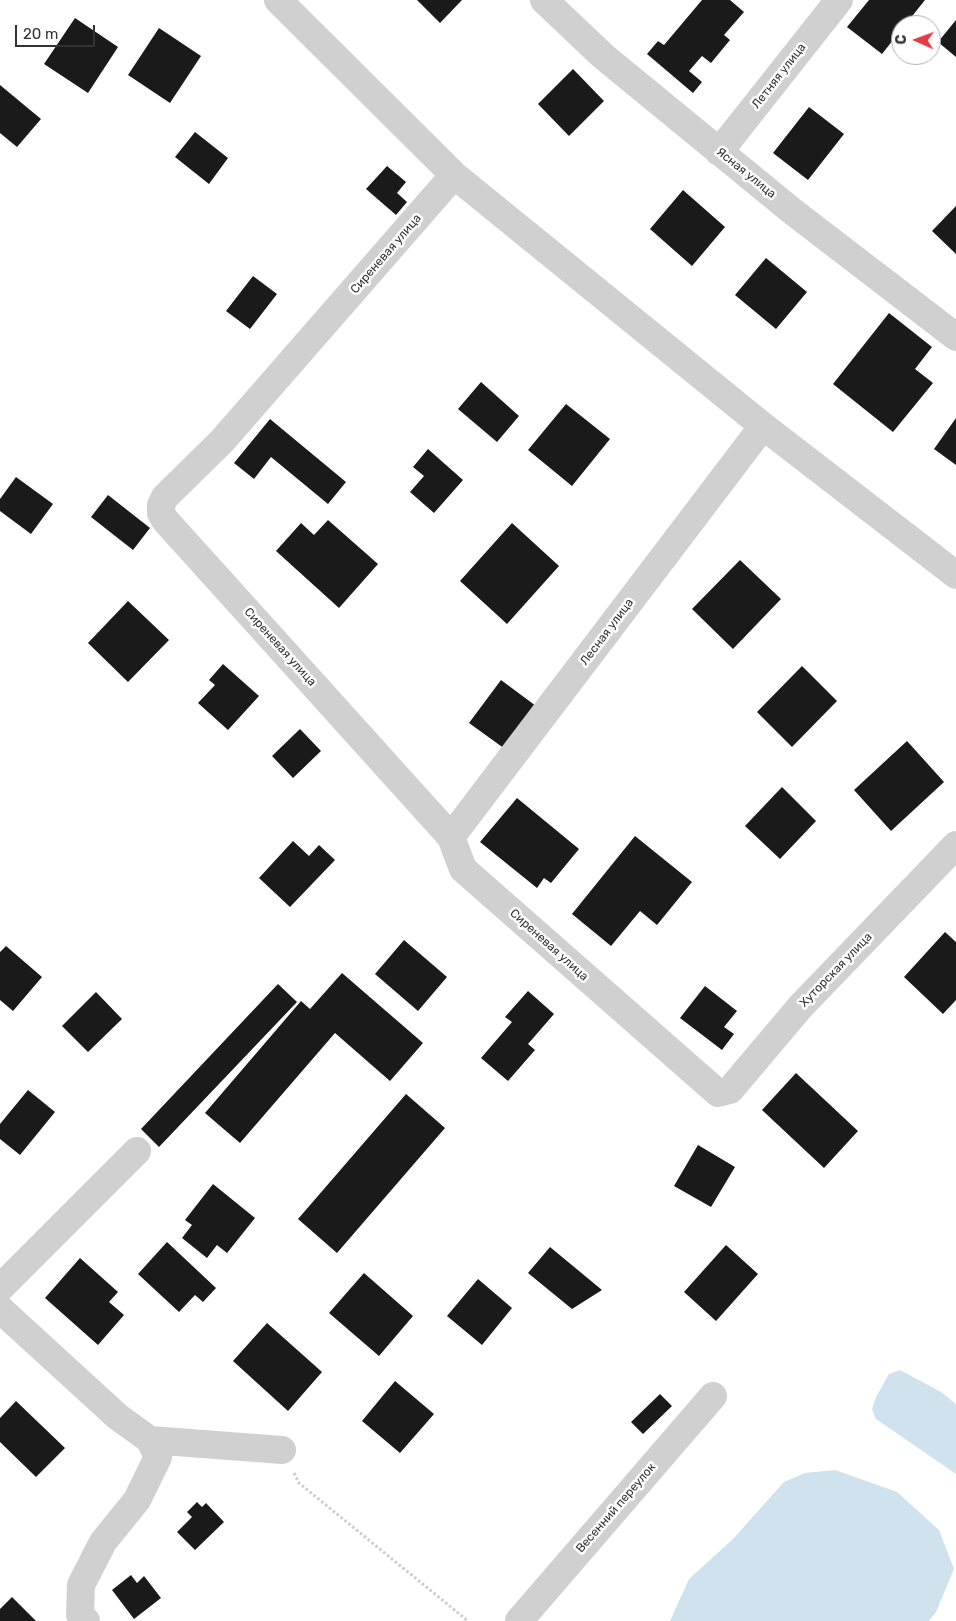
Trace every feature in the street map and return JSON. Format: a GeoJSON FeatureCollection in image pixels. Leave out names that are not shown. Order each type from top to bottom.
{"type":"FeatureCollection","features":[{"type":"Feature","properties":{"kind":"street"},"geometry":{"type":"LineString","coordinates":[[278,0],[454,176],[763,426],[956,575]]}},
{"type":"Feature","properties":{"kind":"street","name":"Ясная улица"},"geometry":{"type":"LineString","coordinates":[[544,0],[603,56],[792,212],[956,336]]}},
{"type":"Feature","properties":{"kind":"street","name":"Летняя улица"},"geometry":{"type":"LineString","coordinates":[[720,152],[839,0]]}},
{"type":"Feature","properties":{"kind":"street","name":"Сиреневая улица"},"geometry":{"type":"LineString","coordinates":[[454,176],[222,440],[165,497],[161,504],[162,514],[165,520],[451,837],[464,869],[718,1093]]}},
{"type":"Feature","properties":{"kind":"street","name":"Лесная улица"},"geometry":{"type":"LineString","coordinates":[[451,837],[763,426]]}},
{"type":"Feature","properties":{"kind":"street","name":"Хуторская улица"},"geometry":{"type":"LineString","coordinates":[[718,1093],[730,1090],[801,1006],[956,845]]}},
{"type":"Feature","properties":{"kind":"street"},"geometry":{"type":"LineString","coordinates":[[0,1288],[137,1151]]}},
{"type":"Feature","properties":{"kind":"street"},"geometry":{"type":"LineString","coordinates":[[0,1309],[118,1417],[150,1440],[158,1457],[137,1500],[103,1542],[81,1585],[80,1614],[86,1621]]}},
{"type":"Feature","properties":{"kind":"street","name":"Весенний переулок"},"geometry":{"type":"LineString","coordinates":[[519,1621],[713,1396]]}},
{"type":"Feature","properties":{"kind":"street"},"geometry":{"type":"LineString","coordinates":[[150,1440],[282,1450]]}},
{"type":"Feature","properties":{"kind":"path"},"geometry":{"type":"LineString","coordinates":[[282,1450],[300,1484],[468,1621]]}},
{"type":"Feature","properties":{"kind":"water"},"geometry":{"type":"Polygon","coordinates":[[[900,1370],[941,1392],[956,1404],[956,1474],[876,1419],[872,1409],[876,1397],[889,1374],[900,1370]]]}},
{"type":"Feature","properties":{"kind":"water"},"geometry":{"type":"Polygon","coordinates":[[[835,1470],[897,1492],[939,1530],[954,1569],[936,1612],[929,1621],[670,1621],[689,1579],[733,1539],[784,1482],[805,1473],[835,1470]]]}},
{"type":"Feature","properties":{"kind":"building"},"geometry":{"type":"Polygon","coordinates":[[[417,0],[462,0],[440,23],[417,0]]]}},
{"type":"Feature","properties":{"kind":"building"},"geometry":{"type":"Polygon","coordinates":[[[702,0],[730,0],[744,12],[724,35],[730,40],[711,63],[702,56],[689,71],[702,82],[693,93],[647,54],[658,41],[664,45],[702,0]]]}},
{"type":"Feature","properties":{"kind":"building"},"geometry":{"type":"Polygon","coordinates":[[[869,0],[925,0],[913,15],[891,15],[891,43],[882,54],[847,27],[869,0]]]}},
{"type":"Feature","properties":{"kind":"building"},"geometry":{"type":"Polygon","coordinates":[[[75,18],[118,47],[88,93],[44,64],[75,18]]]}},
{"type":"Feature","properties":{"kind":"building"},"geometry":{"type":"Polygon","coordinates":[[[956,20],[956,57],[941,44],[941,38],[956,20]]]}},
{"type":"Feature","properties":{"kind":"building"},"geometry":{"type":"Polygon","coordinates":[[[159,28],[201,56],[170,103],[128,75],[159,28]]]}},
{"type":"Feature","properties":{"kind":"building"},"geometry":{"type":"Polygon","coordinates":[[[573,69],[604,101],[569,136],[538,104],[573,69]]]}},
{"type":"Feature","properties":{"kind":"building"},"geometry":{"type":"Polygon","coordinates":[[[0,85],[41,119],[17,147],[0,133],[0,85]]]}},
{"type":"Feature","properties":{"kind":"building"},"geometry":{"type":"Polygon","coordinates":[[[809,107],[844,134],[808,180],[773,153],[809,107]]]}},
{"type":"Feature","properties":{"kind":"building"},"geometry":{"type":"Polygon","coordinates":[[[195,132],[228,158],[209,184],[175,157],[195,132]]]}},
{"type":"Feature","properties":{"kind":"building"},"geometry":{"type":"Polygon","coordinates":[[[387,166],[406,182],[397,193],[407,202],[396,215],[366,189],[387,166]]]}},
{"type":"Feature","properties":{"kind":"building"},"geometry":{"type":"Polygon","coordinates":[[[683,190],[725,227],[692,266],[650,229],[683,190]]]}},
{"type":"Feature","properties":{"kind":"building"},"geometry":{"type":"Polygon","coordinates":[[[956,206],[956,254],[932,231],[956,206]]]}},
{"type":"Feature","properties":{"kind":"building"},"geometry":{"type":"Polygon","coordinates":[[[766,258],[807,292],[776,329],[735,295],[766,258]]]}},
{"type":"Feature","properties":{"kind":"building"},"geometry":{"type":"Polygon","coordinates":[[[253,276],[277,294],[250,329],[226,311],[253,276]]]}},
{"type":"Feature","properties":{"kind":"building"},"geometry":{"type":"Polygon","coordinates":[[[889,313],[932,347],[915,369],[933,383],[893,432],[833,384],[889,313]]]}},
{"type":"Feature","properties":{"kind":"building"},"geometry":{"type":"Polygon","coordinates":[[[481,382],[519,416],[497,442],[458,409],[481,382]]]}},
{"type":"Feature","properties":{"kind":"building"},"geometry":{"type":"Polygon","coordinates":[[[566,404],[610,439],[572,486],[528,450],[566,404]]]}},
{"type":"Feature","properties":{"kind":"building"},"geometry":{"type":"Polygon","coordinates":[[[956,418],[956,465],[934,449],[956,418]]]}},
{"type":"Feature","properties":{"kind":"building"},"geometry":{"type":"Polygon","coordinates":[[[270,419],[346,482],[328,504],[271,457],[254,479],[234,463],[270,419]]]}},
{"type":"Feature","properties":{"kind":"building"},"geometry":{"type":"Polygon","coordinates":[[[428,449],[463,480],[434,513],[410,492],[424,476],[413,467],[428,449]]]}},
{"type":"Feature","properties":{"kind":"building"},"geometry":{"type":"Polygon","coordinates":[[[16,477],[53,504],[31,534],[0,511],[0,499],[16,477]]]}},
{"type":"Feature","properties":{"kind":"building"},"geometry":{"type":"Polygon","coordinates":[[[108,495],[150,528],[133,550],[91,517],[108,495]]]}},
{"type":"Feature","properties":{"kind":"building"},"geometry":{"type":"Polygon","coordinates":[[[328,520],[378,564],[339,608],[276,551],[301,523],[314,535],[328,520]]]}},
{"type":"Feature","properties":{"kind":"building"},"geometry":{"type":"Polygon","coordinates":[[[512,523],[559,566],[507,624],[460,581],[512,523]]]}},
{"type":"Feature","properties":{"kind":"building"},"geometry":{"type":"Polygon","coordinates":[[[740,560],[781,599],[733,649],[692,609],[740,560]]]}},
{"type":"Feature","properties":{"kind":"building"},"geometry":{"type":"Polygon","coordinates":[[[128,601],[169,640],[128,682],[88,643],[128,601]]]}},
{"type":"Feature","properties":{"kind":"building"},"geometry":{"type":"Polygon","coordinates":[[[223,664],[259,696],[228,730],[198,703],[215,685],[209,680],[223,664]]]}},
{"type":"Feature","properties":{"kind":"building"},"geometry":{"type":"Polygon","coordinates":[[[802,666],[837,701],[792,747],[757,712],[802,666]]]}},
{"type":"Feature","properties":{"kind":"building"},"geometry":{"type":"Polygon","coordinates":[[[501,680],[536,706],[505,749],[469,723],[501,680]]]}},
{"type":"Feature","properties":{"kind":"building"},"geometry":{"type":"Polygon","coordinates":[[[300,729],[321,751],[293,778],[272,756],[300,729]]]}},
{"type":"Feature","properties":{"kind":"building"},"geometry":{"type":"Polygon","coordinates":[[[907,741],[944,782],[891,831],[854,790],[907,741]]]}},
{"type":"Feature","properties":{"kind":"building"},"geometry":{"type":"Polygon","coordinates":[[[782,787],[816,821],[780,859],[745,826],[782,787]]]}},
{"type":"Feature","properties":{"kind":"building"},"geometry":{"type":"Polygon","coordinates":[[[517,798],[579,849],[551,883],[544,878],[537,888],[480,842],[517,798]]]}},
{"type":"Feature","properties":{"kind":"building"},"geometry":{"type":"Polygon","coordinates":[[[635,836],[692,882],[657,925],[640,911],[611,946],[572,914],[635,836]]]}},
{"type":"Feature","properties":{"kind":"building"},"geometry":{"type":"Polygon","coordinates":[[[293,841],[309,856],[319,845],[335,860],[290,907],[259,878],[293,841]]]}},
{"type":"Feature","properties":{"kind":"building"},"geometry":{"type":"Polygon","coordinates":[[[945,932],[956,942],[956,1000],[943,1014],[904,977],[945,932]]]}},
{"type":"Feature","properties":{"kind":"building"},"geometry":{"type":"Polygon","coordinates":[[[404,940],[447,977],[418,1011],[375,974],[404,940]]]}},
{"type":"Feature","properties":{"kind":"building"},"geometry":{"type":"Polygon","coordinates":[[[6,946],[42,977],[13,1011],[0,1000],[0,952],[6,946]]]}},
{"type":"Feature","properties":{"kind":"building"},"geometry":{"type":"Polygon","coordinates":[[[342,973],[423,1043],[390,1081],[335,1033],[240,1143],[205,1113],[301,1001],[310,1009],[342,973]]]}},
{"type":"Feature","properties":{"kind":"building"},"geometry":{"type":"Polygon","coordinates":[[[278,984],[297,1002],[159,1147],[141,1129],[278,984]]]}},
{"type":"Feature","properties":{"kind":"building"},"geometry":{"type":"Polygon","coordinates":[[[705,986],[737,1011],[724,1027],[734,1034],[722,1050],[680,1018],[705,986]]]}},
{"type":"Feature","properties":{"kind":"building"},"geometry":{"type":"Polygon","coordinates":[[[528,991],[554,1014],[528,1044],[535,1050],[508,1081],[481,1058],[512,1022],[505,1017],[528,991]]]}},
{"type":"Feature","properties":{"kind":"building"},"geometry":{"type":"Polygon","coordinates":[[[96,992],[122,1019],[88,1052],[62,1026],[96,992]]]}},
{"type":"Feature","properties":{"kind":"building"},"geometry":{"type":"Polygon","coordinates":[[[796,1073],[858,1131],[824,1168],[762,1110],[796,1073]]]}},
{"type":"Feature","properties":{"kind":"building"},"geometry":{"type":"Polygon","coordinates":[[[28,1090],[55,1112],[20,1155],[0,1139],[0,1124],[28,1090]]]}},
{"type":"Feature","properties":{"kind":"building"},"geometry":{"type":"Polygon","coordinates":[[[406,1094],[445,1128],[337,1253],[298,1219],[406,1094]]]}},
{"type":"Feature","properties":{"kind":"building"},"geometry":{"type":"Polygon","coordinates":[[[698,1145],[735,1167],[711,1207],[674,1186],[698,1145]]]}},
{"type":"Feature","properties":{"kind":"building"},"geometry":{"type":"Polygon","coordinates":[[[213,1184],[255,1218],[227,1253],[217,1245],[207,1258],[182,1238],[192,1225],[185,1220],[213,1184]]]}},
{"type":"Feature","properties":{"kind":"building"},"geometry":{"type":"Polygon","coordinates":[[[167,1242],[216,1288],[203,1302],[195,1295],[179,1312],[138,1274],[167,1242]]]}},
{"type":"Feature","properties":{"kind":"building"},"geometry":{"type":"Polygon","coordinates":[[[726,1245],[758,1274],[716,1321],[684,1292],[726,1245]]]}},
{"type":"Feature","properties":{"kind":"building"},"geometry":{"type":"Polygon","coordinates":[[[550,1247],[602,1290],[572,1309],[528,1273],[550,1247]]]}},
{"type":"Feature","properties":{"kind":"building"},"geometry":{"type":"Polygon","coordinates":[[[80,1258],[118,1292],[109,1302],[124,1315],[98,1345],[45,1298],[80,1258]]]}},
{"type":"Feature","properties":{"kind":"building"},"geometry":{"type":"Polygon","coordinates":[[[364,1273],[413,1316],[379,1356],[329,1313],[364,1273]]]}},
{"type":"Feature","properties":{"kind":"building"},"geometry":{"type":"Polygon","coordinates":[[[478,1279],[512,1308],[482,1345],[447,1316],[478,1279]]]}},
{"type":"Feature","properties":{"kind":"building"},"geometry":{"type":"Polygon","coordinates":[[[267,1323],[322,1372],[288,1411],[233,1361],[267,1323]]]}},
{"type":"Feature","properties":{"kind":"building"},"geometry":{"type":"Polygon","coordinates":[[[395,1381],[434,1414],[400,1453],[362,1421],[395,1381]]]}},
{"type":"Feature","properties":{"kind":"building"},"geometry":{"type":"Polygon","coordinates":[[[660,1394],[672,1406],[643,1434],[631,1422],[660,1394]]]}},
{"type":"Feature","properties":{"kind":"building"},"geometry":{"type":"Polygon","coordinates":[[[16,1401],[65,1448],[36,1477],[0,1442],[0,1418],[16,1401]]]}},
{"type":"Feature","properties":{"kind":"building"},"geometry":{"type":"Polygon","coordinates":[[[197,1502],[202,1507],[206,1503],[224,1522],[195,1550],[177,1532],[192,1517],[187,1512],[197,1502]]]}},
{"type":"Feature","properties":{"kind":"building"},"geometry":{"type":"Polygon","coordinates":[[[131,1575],[137,1583],[144,1576],[161,1598],[134,1619],[112,1590],[131,1575]]]}},
{"type":"Feature","properties":{"kind":"building"},"geometry":{"type":"Polygon","coordinates":[[[12,1597],[36,1621],[0,1621],[0,1609],[12,1597]]]}}]}
